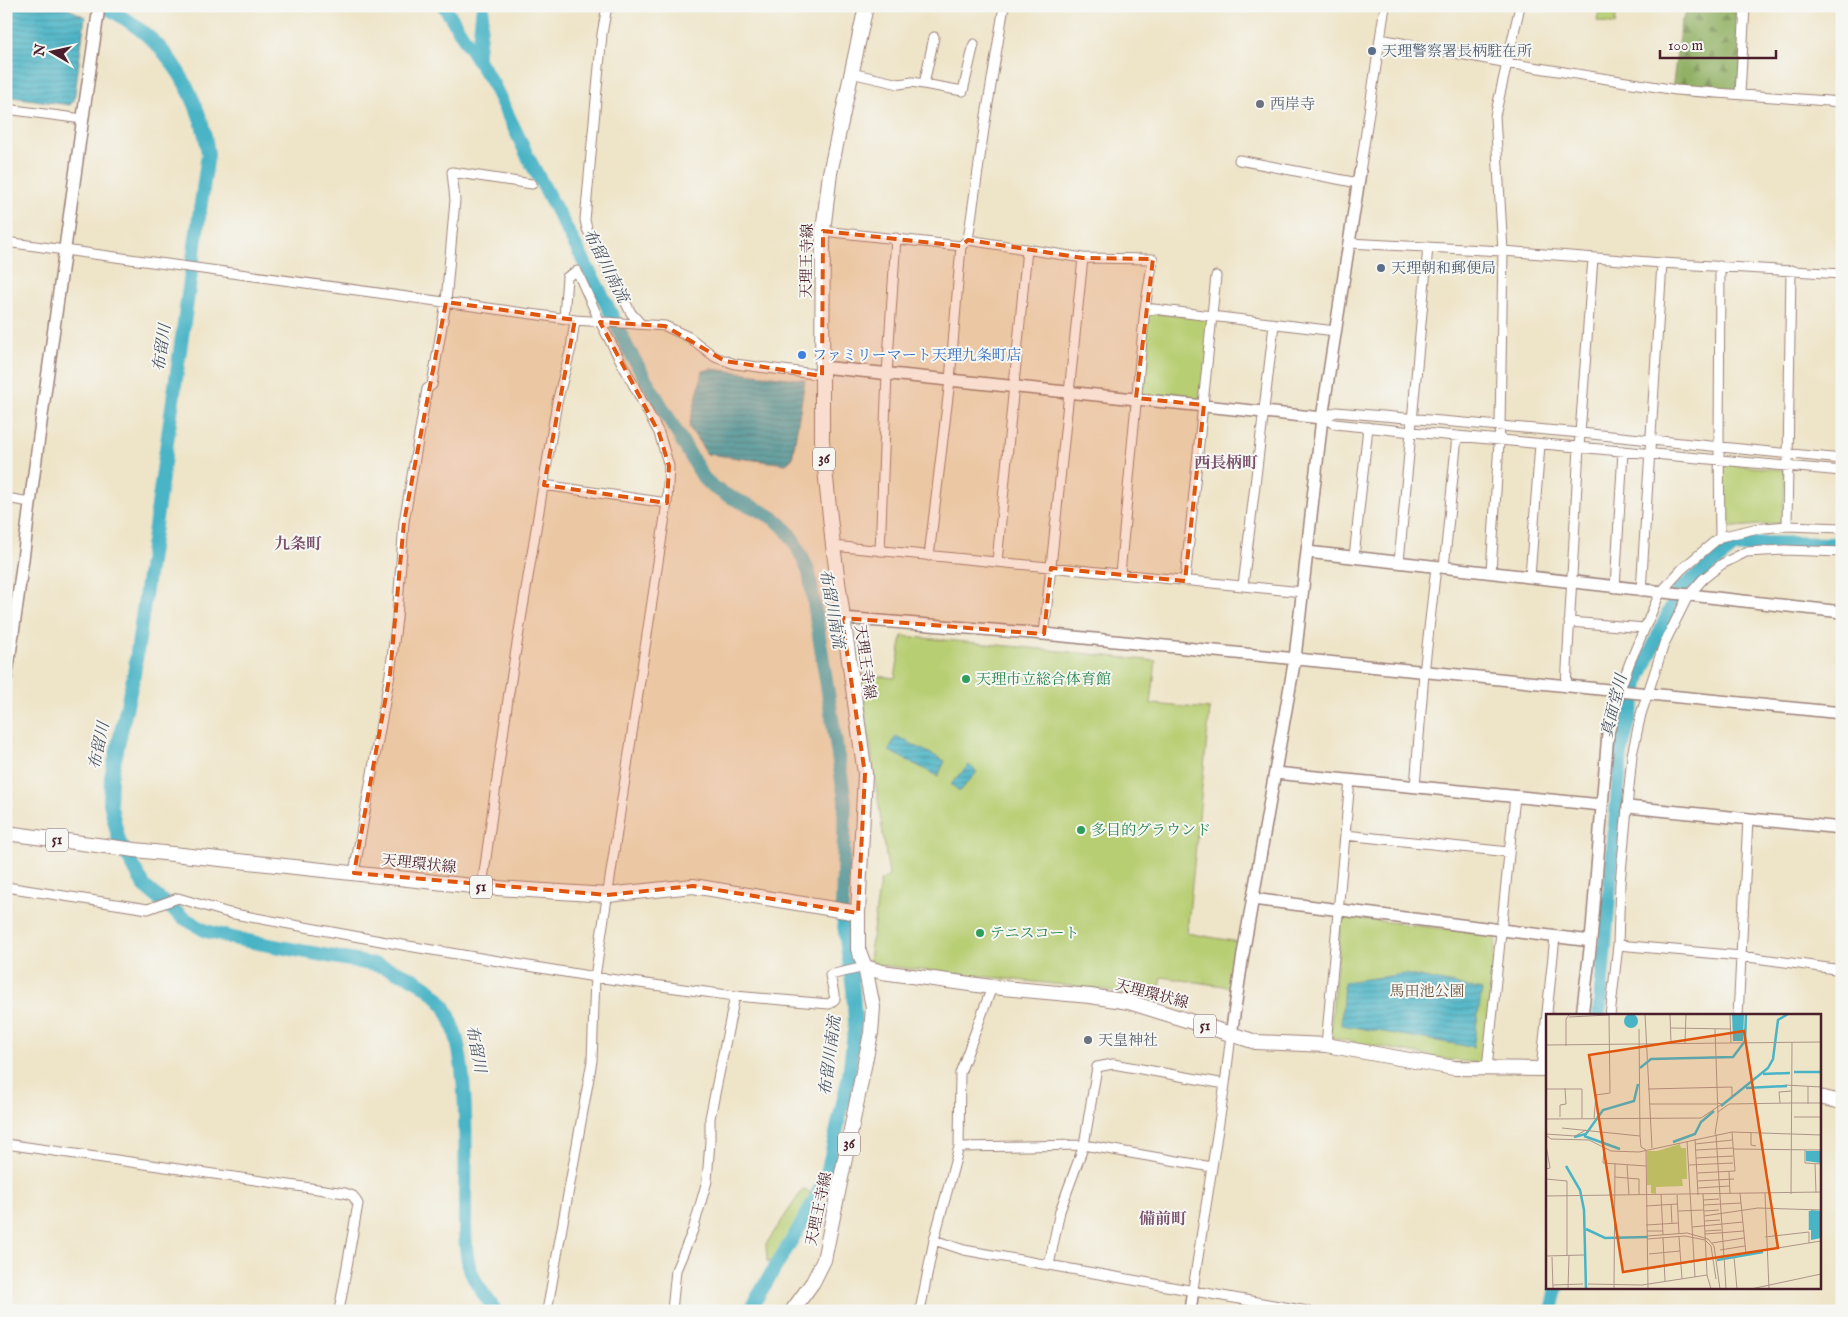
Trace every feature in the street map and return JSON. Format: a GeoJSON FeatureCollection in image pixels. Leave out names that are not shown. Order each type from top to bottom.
{"type":"FeatureCollection","features":[{"type":"Feature","properties":{"kind":"main road","name":"天理王寺線"},"geometry":{"type":"LineString","coordinates":[[792,1311],[813,1282],[824,1260],[871,1033],[873,1007],[858,949],[855,913],[865,774],[832,546],[822,440],[823,231],[830,173],[866,6]]}},
{"type":"Feature","properties":{"kind":"main road","name":"天理環状線"},"geometry":{"type":"LineString","coordinates":[[6,833],[107,847],[482,887],[607,896],[693,886],[855,913]]}},
{"type":"Feature","properties":{"kind":"main road","name":"天理環状線"},"geometry":{"type":"LineString","coordinates":[[862,968],[992,987],[1090,996],[1129,1002],[1256,1042],[1326,1044],[1454,1068],[1544,1069]]}},
{"type":"Feature","properties":{"kind":"main road"},"geometry":{"type":"LineString","coordinates":[[1820,1097],[1842,1102]]}},
{"type":"Feature","properties":{"kind":"street"},"geometry":{"type":"LineString","coordinates":[[608,6],[602,34],[585,220],[587,229],[637,323]]}},
{"type":"Feature","properties":{"kind":"street"},"geometry":{"type":"LineString","coordinates":[[929,556],[950,380],[961,246],[968,240],[1004,6]]}},
{"type":"Feature","properties":{"kind":"street"},"geometry":{"type":"LineString","coordinates":[[1190,1311],[1252,899],[1295,658],[1322,418],[1385,6]]}},
{"type":"Feature","properties":{"kind":"street"},"geometry":{"type":"LineString","coordinates":[[1491,572],[1500,426],[1503,251],[1495,116],[1520,6]]}},
{"type":"Feature","properties":{"kind":"street"},"geometry":{"type":"LineString","coordinates":[[1740,94],[1745,6]]}},
{"type":"Feature","properties":{"kind":"street"},"geometry":{"type":"LineString","coordinates":[[6,680],[11,622],[30,502],[99,10]]}},
{"type":"Feature","properties":{"kind":"street"},"geometry":{"type":"LineString","coordinates":[[924,84],[934,37]]}},
{"type":"Feature","properties":{"kind":"street"},"geometry":{"type":"LineString","coordinates":[[1380,39],[1508,63],[1676,90],[1842,102]]}},
{"type":"Feature","properties":{"kind":"street"},"geometry":{"type":"LineString","coordinates":[[851,73],[899,84],[912,82],[963,91],[974,44]]}},
{"type":"Feature","properties":{"kind":"street"},"geometry":{"type":"LineString","coordinates":[[6,109],[83,119]]}},
{"type":"Feature","properties":{"kind":"street"},"geometry":{"type":"LineString","coordinates":[[1239,160],[1359,178]]}},
{"type":"Feature","properties":{"kind":"street"},"geometry":{"type":"LineString","coordinates":[[354,873],[390,674],[397,618],[404,522],[428,389],[432,385],[446,302],[451,228],[455,200],[452,172],[532,184]]}},
{"type":"Feature","properties":{"kind":"street"},"geometry":{"type":"LineString","coordinates":[[823,231],[961,246]]}},
{"type":"Feature","properties":{"kind":"street"},"geometry":{"type":"LineString","coordinates":[[880,551],[887,374],[896,238]]}},
{"type":"Feature","properties":{"kind":"street"},"geometry":{"type":"LineString","coordinates":[[968,240],[1083,258],[1153,259],[1145,308],[1120,574]]}},
{"type":"Feature","properties":{"kind":"street"},"geometry":{"type":"LineString","coordinates":[[6,242],[575,320],[665,326],[688,337],[715,357],[735,364],[950,380],[1322,418],[1335,424],[1368,428],[1842,471]]}},
{"type":"Feature","properties":{"kind":"street"},"geometry":{"type":"LineString","coordinates":[[1348,243],[1503,251],[1842,274]]}},
{"type":"Feature","properties":{"kind":"street"},"geometry":{"type":"LineString","coordinates":[[1399,562],[1428,247]]}},
{"type":"Feature","properties":{"kind":"street"},"geometry":{"type":"LineString","coordinates":[[996,562],[1027,249]]}},
{"type":"Feature","properties":{"kind":"street"},"geometry":{"type":"LineString","coordinates":[[1044,634],[1083,258]]}},
{"type":"Feature","properties":{"kind":"street"},"geometry":{"type":"LineString","coordinates":[[1566,687],[1579,447],[1593,258]]}},
{"type":"Feature","properties":{"kind":"street"},"geometry":{"type":"LineString","coordinates":[[1641,591],[1662,263]]}},
{"type":"Feature","properties":{"kind":"street"},"geometry":{"type":"LineString","coordinates":[[1720,266],[1720,537]]}},
{"type":"Feature","properties":{"kind":"street"},"geometry":{"type":"LineString","coordinates":[[1787,526],[1791,270]]}},
{"type":"Feature","properties":{"kind":"street"},"geometry":{"type":"LineString","coordinates":[[546,1311],[592,1061],[595,977],[667,503],[669,466],[659,433],[578,271],[567,277],[564,318]]}},
{"type":"Feature","properties":{"kind":"street"},"geometry":{"type":"LineString","coordinates":[[1185,581],[1216,276]]}},
{"type":"Feature","properties":{"kind":"street"},"geometry":{"type":"LineString","coordinates":[[1145,308],[1335,331]]}},
{"type":"Feature","properties":{"kind":"street"},"geometry":{"type":"LineString","coordinates":[[482,887],[509,692],[557,402],[571,348],[575,320]]}},
{"type":"Feature","properties":{"kind":"street"},"geometry":{"type":"LineString","coordinates":[[1243,586],[1274,325]]}},
{"type":"Feature","properties":{"kind":"street"},"geometry":{"type":"LineString","coordinates":[[1322,418],[1336,412],[1580,433],[1842,459]]}},
{"type":"Feature","properties":{"kind":"street"},"geometry":{"type":"LineString","coordinates":[[1354,558],[1368,428]]}},
{"type":"Feature","properties":{"kind":"street"},"geometry":{"type":"LineString","coordinates":[[1415,786],[1424,673],[1457,436]]}},
{"type":"Feature","properties":{"kind":"street"},"geometry":{"type":"LineString","coordinates":[[1530,577],[1540,444]]}},
{"type":"Feature","properties":{"kind":"street"},"geometry":{"type":"LineString","coordinates":[[1615,588],[1623,451]]}},
{"type":"Feature","properties":{"kind":"street"},"geometry":{"type":"LineString","coordinates":[[544,485],[667,503]]}},
{"type":"Feature","properties":{"kind":"street"},"geometry":{"type":"LineString","coordinates":[[6,498],[30,502]]}},
{"type":"Feature","properties":{"kind":"street"},"geometry":{"type":"LineString","coordinates":[[1582,1014],[1591,941],[1608,733],[1645,628],[1663,593],[1682,569],[1720,537],[1754,529],[1787,526],[1842,528]]}},
{"type":"Feature","properties":{"kind":"street"},"geometry":{"type":"LineString","coordinates":[[832,546],[1303,592]]}},
{"type":"Feature","properties":{"kind":"street"},"geometry":{"type":"LineString","coordinates":[[1610,1014],[1618,945],[1620,883],[1632,755],[1646,695],[1664,644],[1687,596],[1703,579],[1722,564],[1746,552],[1784,550],[1842,552]]}},
{"type":"Feature","properties":{"kind":"street"},"geometry":{"type":"LineString","coordinates":[[1307,552],[1641,591],[1842,612]]}},
{"type":"Feature","properties":{"kind":"street"},"geometry":{"type":"LineString","coordinates":[[842,618],[1044,634],[1295,658],[1622,693],[1842,713]]}},
{"type":"Feature","properties":{"kind":"street"},"geometry":{"type":"LineString","coordinates":[[1569,622],[1645,628]]}},
{"type":"Feature","properties":{"kind":"street"},"geometry":{"type":"LineString","coordinates":[[1275,773],[1602,804]]}},
{"type":"Feature","properties":{"kind":"street"},"geometry":{"type":"LineString","coordinates":[[1326,1044],[1350,780]]}},
{"type":"Feature","properties":{"kind":"street"},"geometry":{"type":"LineString","coordinates":[[1487,1068],[1515,796]]}},
{"type":"Feature","properties":{"kind":"street"},"geometry":{"type":"LineString","coordinates":[[1628,807],[1842,828]]}},
{"type":"Feature","properties":{"kind":"street"},"geometry":{"type":"LineString","coordinates":[[1738,1014],[1748,819]]}},
{"type":"Feature","properties":{"kind":"street"},"geometry":{"type":"LineString","coordinates":[[1346,835],[1509,852]]}},
{"type":"Feature","properties":{"kind":"street"},"geometry":{"type":"LineString","coordinates":[[6,887],[148,909],[178,898],[229,914],[408,946],[595,977],[735,996],[829,1004],[835,999],[830,975],[862,968]]}},
{"type":"Feature","properties":{"kind":"street"},"geometry":{"type":"LineString","coordinates":[[1252,899],[1591,941]]}},
{"type":"Feature","properties":{"kind":"street"},"geometry":{"type":"LineString","coordinates":[[1549,1014],[1555,937]]}},
{"type":"Feature","properties":{"kind":"street"},"geometry":{"type":"LineString","coordinates":[[1618,945],[1741,956],[1842,970]]}},
{"type":"Feature","properties":{"kind":"street"},"geometry":{"type":"LineString","coordinates":[[920,1311],[934,1240],[958,1147],[960,1073],[992,987]]}},
{"type":"Feature","properties":{"kind":"street"},"geometry":{"type":"LineString","coordinates":[[672,1311],[676,1270],[693,1230],[707,1181],[710,1118],[735,996]]}},
{"type":"Feature","properties":{"kind":"street"},"geometry":{"type":"LineString","coordinates":[[1544,1069],[1546,1045]]}},
{"type":"Feature","properties":{"kind":"street"},"geometry":{"type":"LineString","coordinates":[[1049,1265],[1060,1211],[1084,1145],[1097,1066],[1113,1064],[1225,1084]]}},
{"type":"Feature","properties":{"kind":"street"},"geometry":{"type":"LineString","coordinates":[[6,1144],[345,1193],[353,1196],[358,1204],[339,1311]]}},
{"type":"Feature","properties":{"kind":"street"},"geometry":{"type":"LineString","coordinates":[[958,1147],[1084,1145],[1212,1167]]}},
{"type":"Feature","properties":{"kind":"street"},"geometry":{"type":"LineString","coordinates":[[934,1240],[964,1250],[1308,1311]]}},
{"type":"Feature","properties":{"kind":"highlighted area"},"geometry":{"type":"Polygon","coordinates":[[[823,231],[961,246],[968,240],[1083,258],[1153,259],[1136,398],[1204,405],[1185,581],[1051,568],[1044,634],[842,618],[865,774],[858,913],[693,886],[607,895],[354,873],[390,674],[404,522],[446,302],[575,320],[544,485],[667,503],[669,466],[659,433],[600,322],[665,326],[725,361],[822,376],[823,231]]]}},
{"type":"Feature","properties":{"kind":"green space"},"geometry":{"type":"Polygon","coordinates":[[[1600,6],[1617,6],[1615,25],[1597,21],[1600,6]]]}},
{"type":"Feature","properties":{"kind":"green space"},"geometry":{"type":"Polygon","coordinates":[[[1689,6],[1745,6],[1740,94],[1672,90],[1681,23],[1689,6]]]}},
{"type":"Feature","properties":{"kind":"green space"},"geometry":{"type":"Polygon","coordinates":[[[1150,313],[1204,318],[1210,322],[1204,392],[1196,401],[1138,396],[1146,315],[1150,313]]]}},
{"type":"Feature","properties":{"kind":"green space"},"geometry":{"type":"Polygon","coordinates":[[[1723,464],[1785,470],[1783,523],[1722,528],[1723,464]]]}},
{"type":"Feature","properties":{"kind":"green space"},"geometry":{"type":"Polygon","coordinates":[[[902,636],[1156,661],[1151,704],[1210,709],[1187,933],[1238,942],[1230,987],[1162,977],[1157,1004],[1100,989],[877,965],[869,960],[880,881],[889,876],[860,674],[895,678],[902,636]]]}},
{"type":"Feature","properties":{"kind":"green space","name":"馬田池公園"},"geometry":{"type":"Polygon","coordinates":[[[1346,917],[1495,935],[1484,1058],[1481,1063],[1450,1060],[1333,1038],[1330,1034],[1341,923],[1346,917]]]}},
{"type":"Feature","properties":{"kind":"green space"},"geometry":{"type":"Polygon","coordinates":[[[803,1189],[814,1194],[792,1238],[776,1264],[767,1261],[766,1244],[803,1189]]]}},
{"type":"Feature","properties":{"kind":"water"},"geometry":{"type":"Polygon","coordinates":[[[6,6],[63,6],[85,17],[74,101],[70,105],[6,96],[6,6]]]}},
{"type":"Feature","properties":{"kind":"water"},"geometry":{"type":"Polygon","coordinates":[[[711,369],[805,380],[792,459],[786,464],[707,454],[689,427],[703,371],[711,369]]]}},
{"type":"Feature","properties":{"kind":"water"},"geometry":{"type":"Polygon","coordinates":[[[896,736],[945,761],[938,776],[889,751],[896,736]]]}},
{"type":"Feature","properties":{"kind":"water"},"geometry":{"type":"Polygon","coordinates":[[[969,765],[977,772],[959,792],[951,784],[969,765]]]}},
{"type":"Feature","properties":{"kind":"water"},"geometry":{"type":"Polygon","coordinates":[[[1405,974],[1482,990],[1473,1047],[1341,1025],[1344,982],[1405,974]]]}},
{"type":"Feature","properties":{"kind":"waterway","name":"布留川"},"geometry":{"type":"LineString","coordinates":[[104,6],[129,21],[146,35],[162,50],[172,63],[196,107],[202,123],[208,154],[134,674],[111,777],[110,803],[119,841],[145,887],[182,917],[206,931],[237,939],[377,965],[403,974],[418,982],[433,992],[439,999],[450,1017],[462,1067],[467,1256],[473,1277],[496,1311]]}},
{"type":"Feature","properties":{"kind":"waterway","name":"布留川南流"},"geometry":{"type":"LineString","coordinates":[[444,6],[494,86],[529,159],[601,293],[628,349],[703,477],[720,491],[758,509],[782,525],[796,544],[809,572],[845,800],[842,910],[853,989],[855,1023],[849,1075],[826,1178],[805,1218],[749,1311]]}},
{"type":"Feature","properties":{"kind":"waterway"},"geometry":{"type":"LineString","coordinates":[[477,60],[483,6]]}},
{"type":"Feature","properties":{"kind":"waterway","name":"真面堂川"},"geometry":{"type":"LineString","coordinates":[[1599,1014],[1621,753],[1640,676],[1679,590],[1734,547],[1770,543],[1842,544]]}},
{"type":"Feature","properties":{"kind":"waterway","name":"真面堂川"},"geometry":{"type":"LineString","coordinates":[[1552,1311],[1557,1290]]}},
{"type":"Feature","properties":{"kind":"place","name":"天理警察署長柄駐在所"},"geometry":{"type":"Point","coordinates":[1372,51]}},
{"type":"Feature","properties":{"kind":"place","name":"西岸寺"},"geometry":{"type":"Point","coordinates":[1260,104]}},
{"type":"Feature","properties":{"kind":"place","name":"天理朝和郵便局"},"geometry":{"type":"Point","coordinates":[1381,268]}},
{"type":"Feature","properties":{"kind":"place","name":"ファミリーマート天理九条町店"},"geometry":{"type":"Point","coordinates":[802,355]}},
{"type":"Feature","properties":{"kind":"place","name":"天理市立総合体育館"},"geometry":{"type":"Point","coordinates":[966,679]}},
{"type":"Feature","properties":{"kind":"place","name":"多目的グラウンド"},"geometry":{"type":"Point","coordinates":[1081,830]}},
{"type":"Feature","properties":{"kind":"place","name":"テニスコート"},"geometry":{"type":"Point","coordinates":[980,933]}},
{"type":"Feature","properties":{"kind":"place","name":"天皇神社"},"geometry":{"type":"Point","coordinates":[1088,1040]}},
{"type":"Feature","properties":{"kind":"district","name":"西長柄町"},"geometry":{"type":"Point","coordinates":[1226,464]}},
{"type":"Feature","properties":{"kind":"district","name":"九条町"},"geometry":{"type":"Point","coordinates":[298,545]}},
{"type":"Feature","properties":{"kind":"district","name":"備前町"},"geometry":{"type":"Point","coordinates":[1163,1220]}}]}
